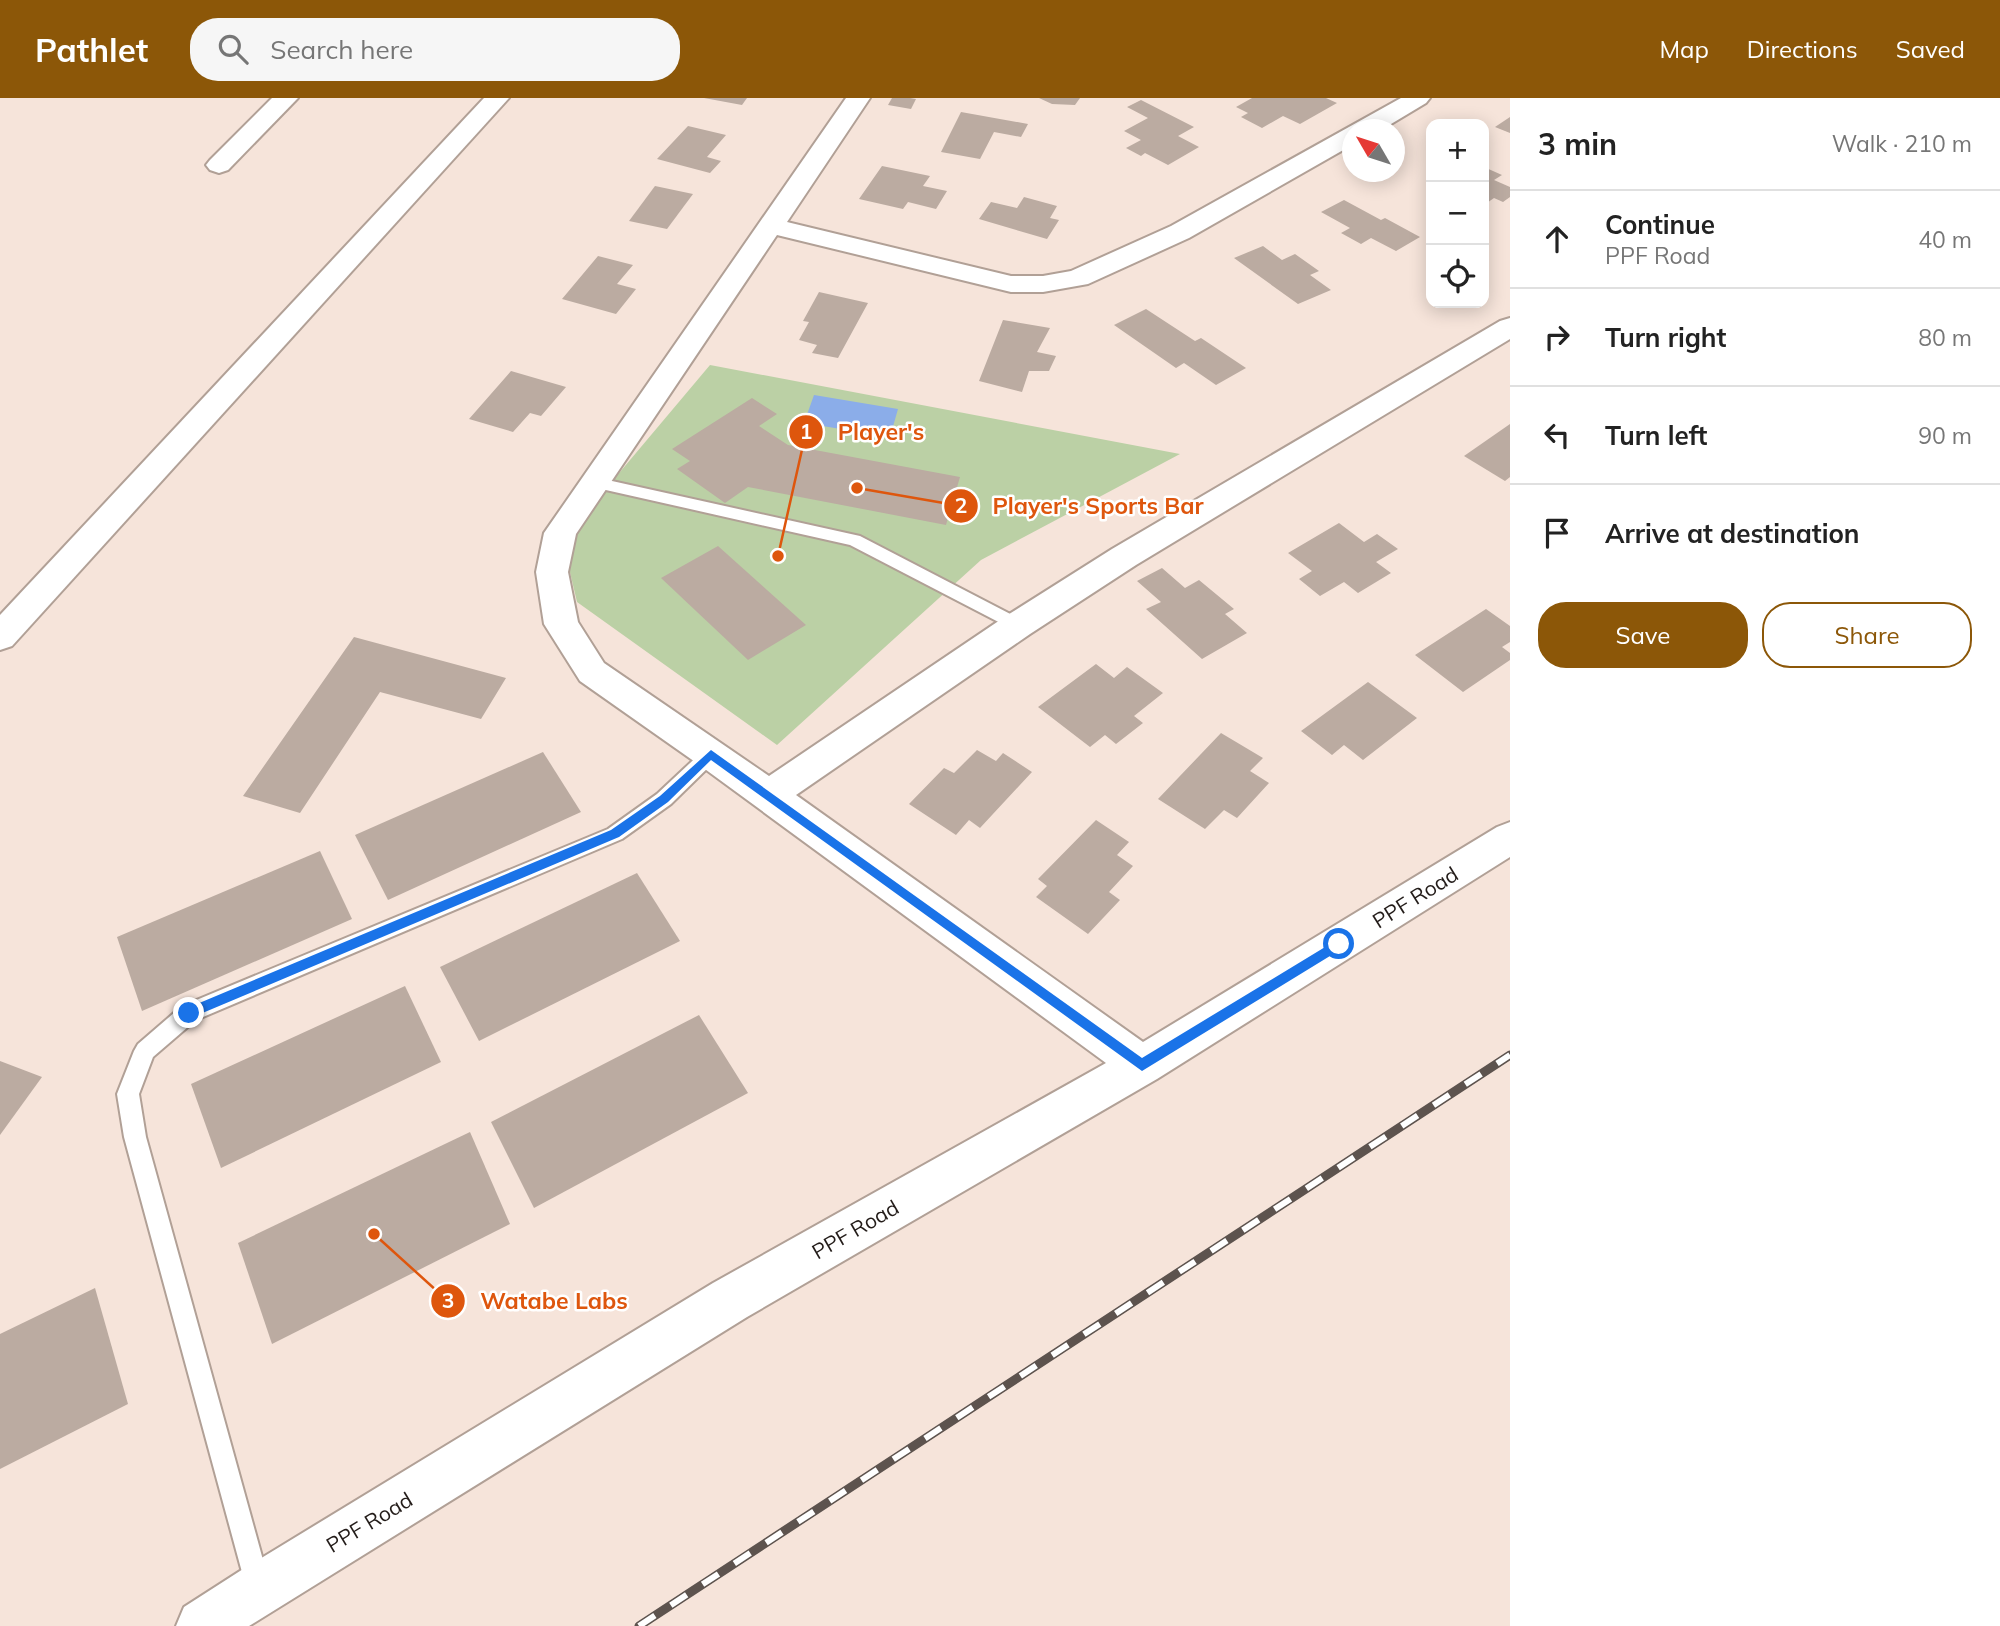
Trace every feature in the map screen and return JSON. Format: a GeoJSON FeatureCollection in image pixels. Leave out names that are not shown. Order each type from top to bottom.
{"type":"FeatureCollection","features":[{"type":"Feature","properties":{"kind":"street"},"geometry":{"type":"LineString","coordinates":[[219,165],[286,98]]}},
{"type":"Feature","properties":{"kind":"street"},"geometry":{"type":"LineString","coordinates":[[0,637],[497,98]]}},
{"type":"Feature","properties":{"kind":"street"},"geometry":{"type":"LineString","coordinates":[[858,98],[560,533],[552,572],[561,624],[592,673],[711,754],[1142,1065]]}},
{"type":"Feature","properties":{"kind":"street"},"geometry":{"type":"LineString","coordinates":[[1381,119],[1415,99]]}},
{"type":"Feature","properties":{"kind":"street"},"geometry":{"type":"LineString","coordinates":[[771,226],[1011,284],[1044,284],[1078,278],[1180,232],[1342,141]]}},
{"type":"Feature","properties":{"kind":"street"},"geometry":{"type":"LineString","coordinates":[[767,796],[1018,625],[1124,557],[1510,327]]}},
{"type":"Feature","properties":{"kind":"street","name":"PPF Road"},"geometry":{"type":"LineString","coordinates":[[203,1626],[258,1588],[730,1300],[1142,1065],[1510,838]]}},
{"type":"Feature","properties":{"kind":"lane"},"geometry":{"type":"LineString","coordinates":[[594,482],[854,540],[1018,625]]}},
{"type":"Feature","properties":{"kind":"lane"},"geometry":{"type":"LineString","coordinates":[[258,1588],[135,1137],[128,1094],[145,1051],[189,1013],[615,834],[664,799],[711,754]]}},
{"type":"Feature","properties":{"kind":"green space"},"geometry":{"type":"Polygon","coordinates":[[[710,365],[1180,454],[981,560],[777,745],[577,602],[565,551],[609,485],[710,365]]]}},
{"type":"Feature","properties":{"kind":"water"},"geometry":{"type":"Polygon","coordinates":[[[814,395],[898,409],[890,437],[804,423],[814,395]]]}},
{"type":"Feature","properties":{"kind":"building"},"geometry":{"type":"Polygon","coordinates":[[[704,98],[747,98],[742,105],[704,98]]]}},
{"type":"Feature","properties":{"kind":"building"},"geometry":{"type":"Polygon","coordinates":[[[892,98],[916,99],[911,109],[888,105],[892,98]]]}},
{"type":"Feature","properties":{"kind":"building"},"geometry":{"type":"Polygon","coordinates":[[[1039,98],[1080,98],[1075,105],[1052,104],[1039,98]]]}},
{"type":"Feature","properties":{"kind":"building"},"geometry":{"type":"Polygon","coordinates":[[[1252,98],[1326,98],[1337,103],[1300,124],[1283,116],[1262,128],[1241,117],[1248,113],[1236,107],[1252,98]]]}},
{"type":"Feature","properties":{"kind":"building"},"geometry":{"type":"Polygon","coordinates":[[[1141,100],[1194,127],[1178,136],[1199,147],[1168,165],[1145,153],[1141,156],[1126,148],[1141,140],[1124,131],[1148,118],[1127,107],[1141,100]]]}},
{"type":"Feature","properties":{"kind":"building"},"geometry":{"type":"Polygon","coordinates":[[[961,112],[1028,124],[1021,137],[994,132],[980,159],[941,152],[961,112]]]}},
{"type":"Feature","properties":{"kind":"building"},"geometry":{"type":"Polygon","coordinates":[[[1510,117],[1510,133],[1495,127],[1510,117]]]}},
{"type":"Feature","properties":{"kind":"building"},"geometry":{"type":"Polygon","coordinates":[[[688,126],[726,135],[707,157],[721,161],[710,173],[657,159],[688,126]]]}},
{"type":"Feature","properties":{"kind":"building"},"geometry":{"type":"Polygon","coordinates":[[[882,166],[930,176],[923,186],[947,191],[936,209],[908,202],[903,209],[859,199],[882,166]]]}},
{"type":"Feature","properties":{"kind":"building"},"geometry":{"type":"Polygon","coordinates":[[[1489,169],[1502,175],[1494,180],[1510,187],[1510,197],[1503,202],[1494,198],[1489,202],[1489,169]]]}},
{"type":"Feature","properties":{"kind":"building"},"geometry":{"type":"Polygon","coordinates":[[[655,186],[693,194],[667,229],[629,221],[655,186]]]}},
{"type":"Feature","properties":{"kind":"building"},"geometry":{"type":"Polygon","coordinates":[[[1024,197],[1057,206],[1050,218],[1059,220],[1047,239],[979,219],[991,202],[1017,208],[1024,197]]]}},
{"type":"Feature","properties":{"kind":"building"},"geometry":{"type":"Polygon","coordinates":[[[1344,200],[1420,237],[1396,251],[1371,238],[1361,244],[1341,233],[1350,228],[1321,212],[1344,200]]]}},
{"type":"Feature","properties":{"kind":"building"},"geometry":{"type":"Polygon","coordinates":[[[1263,246],[1282,260],[1295,254],[1319,271],[1310,275],[1331,290],[1298,304],[1234,258],[1263,246]]]}},
{"type":"Feature","properties":{"kind":"building"},"geometry":{"type":"Polygon","coordinates":[[[598,256],[633,265],[617,284],[636,289],[616,314],[562,299],[598,256]]]}},
{"type":"Feature","properties":{"kind":"building"},"geometry":{"type":"Polygon","coordinates":[[[819,292],[868,303],[838,358],[812,353],[817,345],[799,340],[809,322],[803,321],[819,292]]]}},
{"type":"Feature","properties":{"kind":"building"},"geometry":{"type":"Polygon","coordinates":[[[1146,309],[1195,341],[1201,338],[1246,368],[1216,385],[1184,363],[1176,368],[1114,325],[1146,309]]]}},
{"type":"Feature","properties":{"kind":"building"},"geometry":{"type":"Polygon","coordinates":[[[1003,320],[1050,328],[1037,352],[1056,356],[1049,371],[1029,371],[1022,392],[979,381],[1003,320]]]}},
{"type":"Feature","properties":{"kind":"building"},"geometry":{"type":"Polygon","coordinates":[[[511,371],[566,387],[541,416],[530,413],[513,432],[469,419],[511,371]]]}},
{"type":"Feature","properties":{"kind":"building"},"geometry":{"type":"Polygon","coordinates":[[[752,398],[777,414],[759,426],[788,445],[960,477],[946,525],[748,487],[725,503],[677,469],[690,461],[672,449],[752,398]]]}},
{"type":"Feature","properties":{"kind":"building"},"geometry":{"type":"Polygon","coordinates":[[[1510,424],[1510,477],[1505,481],[1464,456],[1510,424]]]}},
{"type":"Feature","properties":{"kind":"building"},"geometry":{"type":"Polygon","coordinates":[[[1339,523],[1364,542],[1377,534],[1398,549],[1376,562],[1391,573],[1358,593],[1344,582],[1320,596],[1299,579],[1312,571],[1288,553],[1339,523]]]}},
{"type":"Feature","properties":{"kind":"building"},"geometry":{"type":"Polygon","coordinates":[[[718,546],[806,625],[748,660],[661,578],[718,546]]]}},
{"type":"Feature","properties":{"kind":"building"},"geometry":{"type":"Polygon","coordinates":[[[1162,568],[1185,588],[1199,580],[1234,609],[1225,614],[1247,633],[1202,659],[1146,609],[1161,602],[1137,581],[1162,568]]]}},
{"type":"Feature","properties":{"kind":"building"},"geometry":{"type":"Polygon","coordinates":[[[1486,609],[1510,626],[1510,642],[1502,647],[1510,653],[1510,660],[1463,692],[1415,655],[1486,609]]]}},
{"type":"Feature","properties":{"kind":"building"},"geometry":{"type":"Polygon","coordinates":[[[354,637],[506,678],[481,719],[380,692],[300,813],[243,796],[354,637]]]}},
{"type":"Feature","properties":{"kind":"building"},"geometry":{"type":"Polygon","coordinates":[[[1096,664],[1114,678],[1127,667],[1163,693],[1134,716],[1143,723],[1116,744],[1105,735],[1090,747],[1038,707],[1096,664]]]}},
{"type":"Feature","properties":{"kind":"building"},"geometry":{"type":"Polygon","coordinates":[[[1368,682],[1417,718],[1363,760],[1344,745],[1332,755],[1301,731],[1368,682]]]}},
{"type":"Feature","properties":{"kind":"building"},"geometry":{"type":"Polygon","coordinates":[[[1221,733],[1263,758],[1250,771],[1269,783],[1237,818],[1224,810],[1205,829],[1158,799],[1221,733]]]}},
{"type":"Feature","properties":{"kind":"building"},"geometry":{"type":"Polygon","coordinates":[[[977,750],[996,761],[1003,753],[1032,772],[980,828],[969,820],[956,835],[909,804],[944,768],[954,773],[977,750]]]}},
{"type":"Feature","properties":{"kind":"building"},"geometry":{"type":"Polygon","coordinates":[[[543,752],[581,812],[388,900],[355,835],[543,752]]]}},
{"type":"Feature","properties":{"kind":"building"},"geometry":{"type":"Polygon","coordinates":[[[1096,820],[1129,842],[1117,855],[1133,866],[1109,892],[1120,900],[1088,934],[1036,897],[1047,886],[1038,879],[1096,820]]]}},
{"type":"Feature","properties":{"kind":"building"},"geometry":{"type":"Polygon","coordinates":[[[320,851],[352,919],[142,1011],[117,937],[320,851]]]}},
{"type":"Feature","properties":{"kind":"building"},"geometry":{"type":"Polygon","coordinates":[[[637,873],[680,941],[479,1041],[440,967],[637,873]]]}},
{"type":"Feature","properties":{"kind":"building"},"geometry":{"type":"Polygon","coordinates":[[[405,986],[441,1062],[221,1168],[191,1084],[405,986]]]}},
{"type":"Feature","properties":{"kind":"building"},"geometry":{"type":"Polygon","coordinates":[[[699,1015],[748,1093],[534,1208],[491,1122],[699,1015]]]}},
{"type":"Feature","properties":{"kind":"building"},"geometry":{"type":"Polygon","coordinates":[[[0,1061],[42,1077],[0,1135],[0,1061]]]}},
{"type":"Feature","properties":{"kind":"building"},"geometry":{"type":"Polygon","coordinates":[[[470,1132],[510,1224],[272,1344],[238,1243],[470,1132]]]}},
{"type":"Feature","properties":{"kind":"building"},"geometry":{"type":"Polygon","coordinates":[[[95,1288],[128,1404],[0,1469],[0,1334],[95,1288]]]}},
{"type":"Feature","properties":{"kind":"railway"},"geometry":{"type":"LineString","coordinates":[[639,1626],[1510,1055]]}},
{"type":"Feature","properties":{"kind":"place","name":"Player's Sports Bar"},"geometry":{"type":"Point","coordinates":[857,488]}},
{"type":"Feature","properties":{"kind":"place","name":"Player's"},"geometry":{"type":"Point","coordinates":[778,556]}},
{"type":"Feature","properties":{"kind":"place","name":"Watabe Labs"},"geometry":{"type":"Point","coordinates":[374,1234]}},
{"type":"Feature","properties":{"kind":"route"},"geometry":{"type":"LineString","coordinates":[[189,1013],[615,834],[664,799],[711,754],[1142,1065],[1339,944]]}}]}
